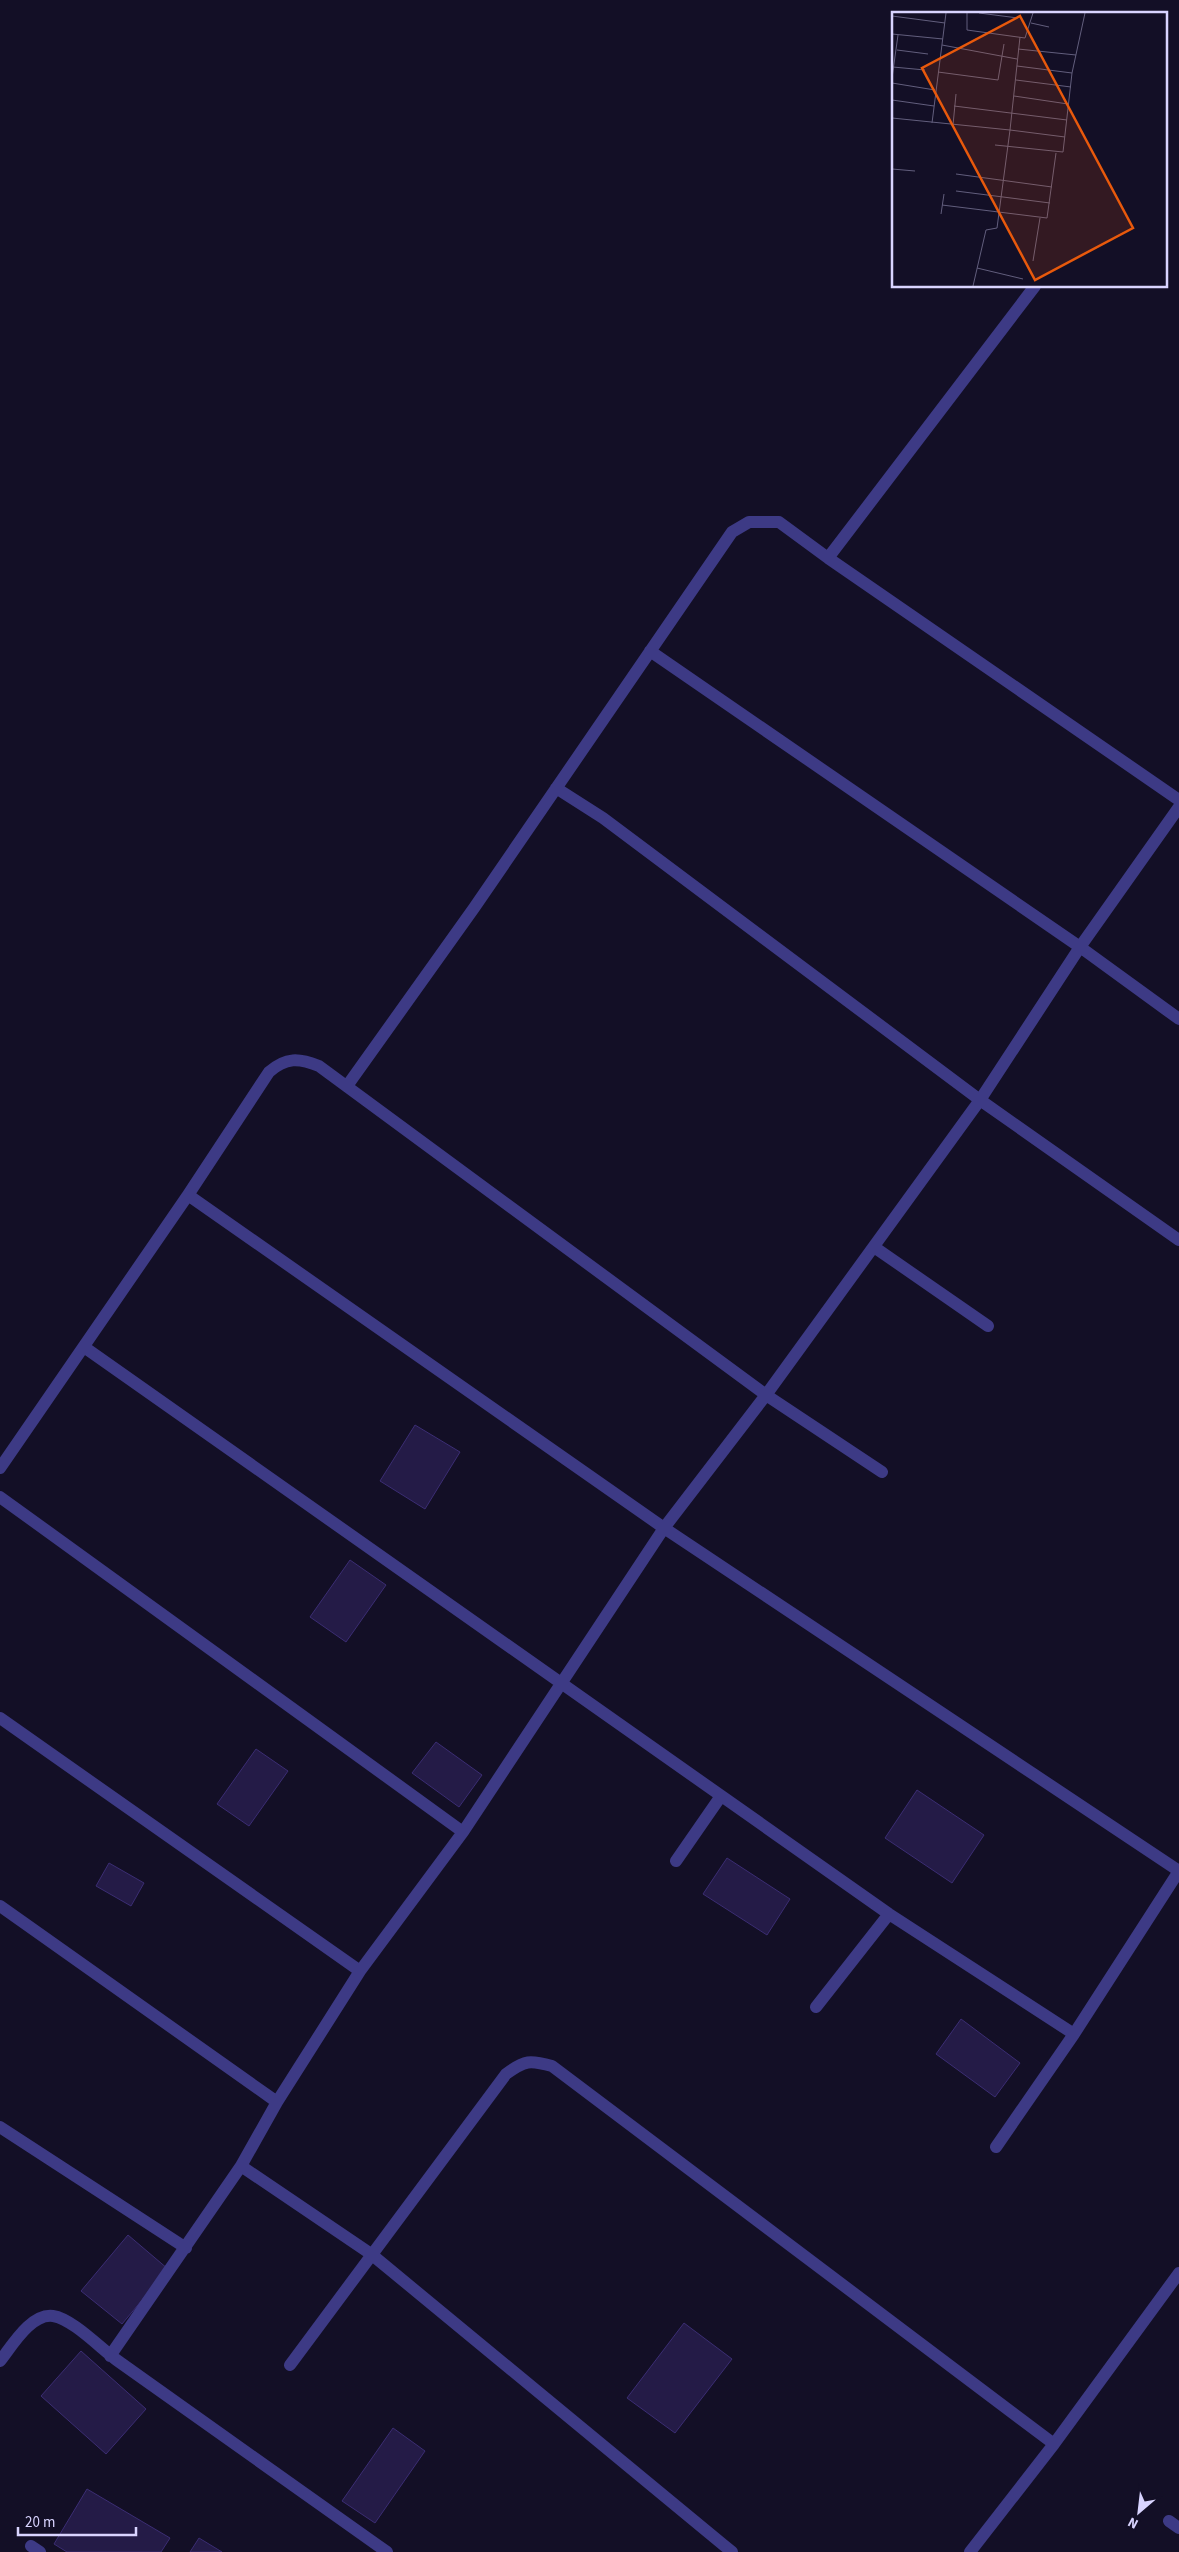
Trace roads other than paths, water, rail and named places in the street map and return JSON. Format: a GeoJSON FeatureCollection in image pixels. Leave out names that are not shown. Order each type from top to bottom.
{"type":"FeatureCollection","features":[{"type":"Feature","properties":{"kind":"street"},"geometry":{"type":"LineString","coordinates":[[828,558],[1033,288]]}},
{"type":"Feature","properties":{"kind":"street"},"geometry":{"type":"LineString","coordinates":[[346,1086],[556,788],[732,532],[749,522],[779,522],[828,558],[1179,800]]}},
{"type":"Feature","properties":{"kind":"street"},"geometry":{"type":"LineString","coordinates":[[650,651],[1080,947],[1179,1019]]}},
{"type":"Feature","properties":{"kind":"street"},"geometry":{"type":"LineString","coordinates":[[556,788],[603,818],[980,1100],[1179,1240]]}},
{"type":"Feature","properties":{"kind":"street"},"geometry":{"type":"LineString","coordinates":[[110,2356],[241,2166],[277,2102],[360,1971],[463,1832],[664,1528],[766,1395],[980,1100],[1080,947],[1179,807]]}},
{"type":"Feature","properties":{"kind":"street"},"geometry":{"type":"LineString","coordinates":[[0,1468],[188,1195],[269,1072],[277,1065],[301,1059],[319,1066],[766,1395],[882,1472]]}},
{"type":"Feature","properties":{"kind":"street"},"geometry":{"type":"LineString","coordinates":[[188,1195],[664,1528],[1179,1871],[1074,2034],[996,2147]]}},
{"type":"Feature","properties":{"kind":"street"},"geometry":{"type":"LineString","coordinates":[[874,1247],[988,1326]]}},
{"type":"Feature","properties":{"kind":"street"},"geometry":{"type":"LineString","coordinates":[[84,1347],[889,1914],[1074,2034]]}},
{"type":"Feature","properties":{"kind":"street"},"geometry":{"type":"LineString","coordinates":[[0,1497],[463,1832]]}},
{"type":"Feature","properties":{"kind":"street"},"geometry":{"type":"LineString","coordinates":[[0,1718],[360,1971]]}},
{"type":"Feature","properties":{"kind":"street"},"geometry":{"type":"LineString","coordinates":[[676,1861],[721,1796]]}},
{"type":"Feature","properties":{"kind":"street"},"geometry":{"type":"LineString","coordinates":[[0,1906],[277,2102]]}},
{"type":"Feature","properties":{"kind":"street"},"geometry":{"type":"LineString","coordinates":[[816,2007],[889,1914]]}},
{"type":"Feature","properties":{"kind":"street"},"geometry":{"type":"LineString","coordinates":[[290,2365],[506,2074],[520,2064],[534,2060],[552,2066],[1054,2444]]}},
{"type":"Feature","properties":{"kind":"street"},"geometry":{"type":"LineString","coordinates":[[0,2126],[186,2248]]}},
{"type":"Feature","properties":{"kind":"street"},"geometry":{"type":"LineString","coordinates":[[241,2166],[371,2254],[732,2552]]}},
{"type":"Feature","properties":{"kind":"street"},"geometry":{"type":"LineString","coordinates":[[970,2552],[1174,2292],[1179,2273]]}},
{"type":"Feature","properties":{"kind":"street"},"geometry":{"type":"LineString","coordinates":[[0,2360],[28,2327],[40,2318],[52,2316],[64,2320],[110,2356],[386,2552]]}}]}
